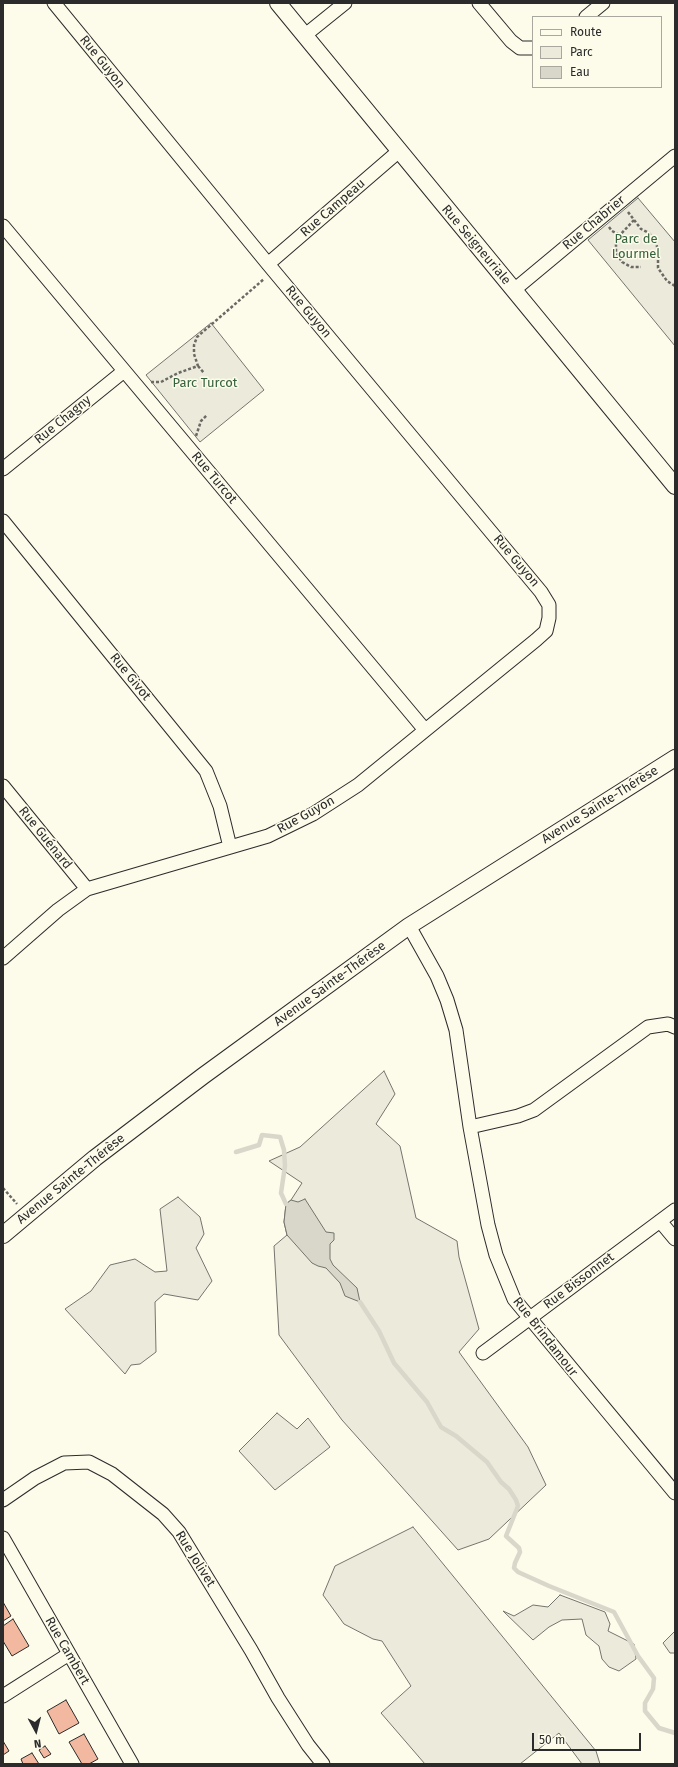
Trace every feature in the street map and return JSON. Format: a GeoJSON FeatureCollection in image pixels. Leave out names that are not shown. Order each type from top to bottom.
{"type":"FeatureCollection","features":[{"type":"Feature","properties":{"kind":"street","name":"Rue Guyon"},"geometry":{"type":"LineString","coordinates":[[3,958],[58,910],[87,889],[268,836],[314,814],[358,785],[546,631],[549,618],[549,605],[541,592],[271,268],[54,3]]}},
{"type":"Feature","properties":{"kind":"street","name":"Rue Seigneuriale"},"geometry":{"type":"LineString","coordinates":[[278,3],[675,486]]}},
{"type":"Feature","properties":{"kind":"street"},"geometry":{"type":"LineString","coordinates":[[304,36],[345,3]]}},
{"type":"Feature","properties":{"kind":"street"},"geometry":{"type":"LineString","coordinates":[[479,3],[510,41],[520,48],[532,48]]}},
{"type":"Feature","properties":{"kind":"street"},"geometry":{"type":"LineString","coordinates":[[587,16],[603,3]]}},
{"type":"Feature","properties":{"kind":"street","name":"Rue Campeau"},"geometry":{"type":"LineString","coordinates":[[271,268],[399,151]]}},
{"type":"Feature","properties":{"kind":"street","name":"Rue Chabrier"},"geometry":{"type":"LineString","coordinates":[[514,290],[675,156]]}},
{"type":"Feature","properties":{"kind":"street","name":"Rue Turcot"},"geometry":{"type":"LineString","coordinates":[[3,226],[425,730]]}},
{"type":"Feature","properties":{"kind":"street","name":"Rue Chagny"},"geometry":{"type":"LineString","coordinates":[[3,469],[124,371]]}},
{"type":"Feature","properties":{"kind":"street","name":"Rue Givot"},"geometry":{"type":"LineString","coordinates":[[3,521],[206,772],[220,806],[230,847]]}},
{"type":"Feature","properties":{"kind":"street","name":"Avenue Sainte-Thérèse"},"geometry":{"type":"LineString","coordinates":[[3,1235],[95,1158],[409,926],[675,758]]}},
{"type":"Feature","properties":{"kind":"street","name":"Rue Guénard"},"geometry":{"type":"LineString","coordinates":[[3,786],[87,889]]}},
{"type":"Feature","properties":{"kind":"street","name":"Rue Brindamour"},"geometry":{"type":"LineString","coordinates":[[409,926],[437,976],[447,1000],[456,1030],[470,1127],[488,1225],[496,1255],[514,1300],[528,1319],[675,1494]]}},
{"type":"Feature","properties":{"kind":"street"},"geometry":{"type":"LineString","coordinates":[[470,1127],[518,1116],[534,1110],[648,1026],[668,1024],[675,1027]]}},
{"type":"Feature","properties":{"kind":"street","name":"Rue Bissonnet"},"geometry":{"type":"LineString","coordinates":[[483,1353],[675,1210]]}},
{"type":"Feature","properties":{"kind":"street"},"geometry":{"type":"LineString","coordinates":[[660,1221],[675,1239]]}},
{"type":"Feature","properties":{"kind":"street","name":"Rue Jolivet"},"geometry":{"type":"LineString","coordinates":[[3,1500],[35,1478],[64,1463],[89,1462],[112,1474],[163,1514],[179,1532],[251,1650],[278,1698],[308,1745],[323,1764]]}},
{"type":"Feature","properties":{"kind":"street","name":"Rue Cambert"},"geometry":{"type":"LineString","coordinates":[[3,1538],[132,1764]]}},
{"type":"Feature","properties":{"kind":"street"},"geometry":{"type":"LineString","coordinates":[[3,1696],[69,1654]]}},
{"type":"Feature","properties":{"kind":"path"},"geometry":{"type":"LineString","coordinates":[[620,202],[641,229],[649,233],[656,242],[658,251],[658,268],[667,281],[675,286]]}},
{"type":"Feature","properties":{"kind":"path"},"geometry":{"type":"LineString","coordinates":[[634,220],[620,235],[616,244],[616,252],[622,262],[631,267],[641,267]]}},
{"type":"Feature","properties":{"kind":"path"},"geometry":{"type":"LineString","coordinates":[[204,374],[198,366],[194,354],[194,345],[197,337],[271,268]]}},
{"type":"Feature","properties":{"kind":"path"},"geometry":{"type":"LineString","coordinates":[[133,381],[161,382],[178,373],[198,366]]}},
{"type":"Feature","properties":{"kind":"path"},"geometry":{"type":"LineString","coordinates":[[192,452],[201,421],[207,415]]}},
{"type":"Feature","properties":{"kind":"path"},"geometry":{"type":"LineString","coordinates":[[3,1188],[10,1194],[26,1216]]}},
{"type":"Feature","properties":{"kind":"green space","name":"Parc de Lourmel"},"geometry":{"type":"Polygon","coordinates":[[[638,198],[675,242],[675,346],[588,240],[638,198]]]}},
{"type":"Feature","properties":{"kind":"green space","name":"Parc Turcot"},"geometry":{"type":"Polygon","coordinates":[[[211,323],[264,390],[200,442],[146,375],[211,323]]]}},
{"type":"Feature","properties":{"kind":"green space"},"geometry":{"type":"Polygon","coordinates":[[[384,1071],[395,1094],[376,1124],[400,1146],[416,1218],[457,1241],[459,1257],[479,1329],[459,1352],[528,1447],[546,1485],[489,1539],[458,1550],[342,1420],[279,1335],[274,1246],[287,1235],[284,1222],[286,1204],[291,1200],[302,1183],[269,1161],[300,1147],[384,1071]]]}},
{"type":"Feature","properties":{"kind":"green space"},"geometry":{"type":"Polygon","coordinates":[[[178,1197],[200,1217],[204,1234],[196,1248],[212,1281],[198,1300],[164,1294],[155,1302],[156,1352],[140,1364],[131,1365],[125,1374],[65,1309],[91,1291],[110,1265],[135,1259],[155,1272],[167,1271],[160,1209],[178,1197]]]}},
{"type":"Feature","properties":{"kind":"green space"},"geometry":{"type":"Polygon","coordinates":[[[277,1413],[297,1429],[308,1418],[330,1447],[275,1490],[239,1451],[277,1413]]]}},
{"type":"Feature","properties":{"kind":"green space"},"geometry":{"type":"Polygon","coordinates":[[[413,1527],[596,1751],[600,1764],[582,1764],[559,1733],[520,1764],[425,1764],[381,1713],[411,1686],[382,1641],[373,1639],[344,1624],[323,1595],[335,1566],[413,1527]]]}},
{"type":"Feature","properties":{"kind":"green space"},"geometry":{"type":"Polygon","coordinates":[[[560,1595],[605,1612],[610,1624],[608,1631],[634,1644],[636,1659],[619,1671],[609,1667],[602,1659],[599,1646],[586,1635],[582,1619],[562,1620],[549,1627],[533,1640],[503,1611],[514,1616],[533,1605],[548,1607],[560,1595]]]}},
{"type":"Feature","properties":{"kind":"green space"},"geometry":{"type":"Polygon","coordinates":[[[675,1631],[675,1653],[670,1653],[663,1643],[675,1631]]]}},
{"type":"Feature","properties":{"kind":"water"},"geometry":{"type":"Polygon","coordinates":[[[305,1199],[326,1232],[334,1233],[334,1240],[330,1244],[330,1259],[333,1265],[357,1288],[360,1302],[345,1296],[340,1283],[326,1268],[312,1263],[287,1235],[284,1222],[286,1204],[291,1200],[298,1202],[305,1199]]]}},
{"type":"Feature","properties":{"kind":"building"},"geometry":{"type":"Polygon","coordinates":[[[3,1602],[11,1616],[3,1621],[3,1602]]]}},
{"type":"Feature","properties":{"kind":"building"},"geometry":{"type":"Polygon","coordinates":[[[13,1619],[29,1646],[12,1656],[3,1641],[3,1626],[13,1619]]]}},
{"type":"Feature","properties":{"kind":"building"},"geometry":{"type":"Polygon","coordinates":[[[66,1700],[79,1723],[59,1734],[47,1711],[66,1700]]]}},
{"type":"Feature","properties":{"kind":"building"},"geometry":{"type":"Polygon","coordinates":[[[84,1734],[98,1759],[89,1764],[82,1764],[69,1742],[84,1734]]]}},
{"type":"Feature","properties":{"kind":"building"},"geometry":{"type":"Polygon","coordinates":[[[3,1741],[9,1751],[3,1755],[3,1741]]]}},
{"type":"Feature","properties":{"kind":"building"},"geometry":{"type":"Polygon","coordinates":[[[45,1746],[51,1754],[44,1758],[39,1750],[45,1746]]]}},
{"type":"Feature","properties":{"kind":"building"},"geometry":{"type":"Polygon","coordinates":[[[32,1753],[39,1764],[23,1764],[21,1759],[32,1753]]]}},
{"type":"Feature","properties":{"kind":"waterway"},"geometry":{"type":"LineString","coordinates":[[236,1152],[259,1145],[262,1135],[280,1137],[284,1150],[285,1166],[281,1193],[286,1204]]}},
{"type":"Feature","properties":{"kind":"waterway"},"geometry":{"type":"LineString","coordinates":[[360,1302],[379,1331],[394,1363],[427,1402],[441,1427],[456,1436],[487,1462],[516,1500],[518,1506],[506,1536],[519,1548],[520,1552],[514,1568],[518,1572],[549,1586],[614,1612],[638,1656],[654,1678],[653,1689],[645,1703],[645,1711],[659,1728],[675,1733]]}}]}
